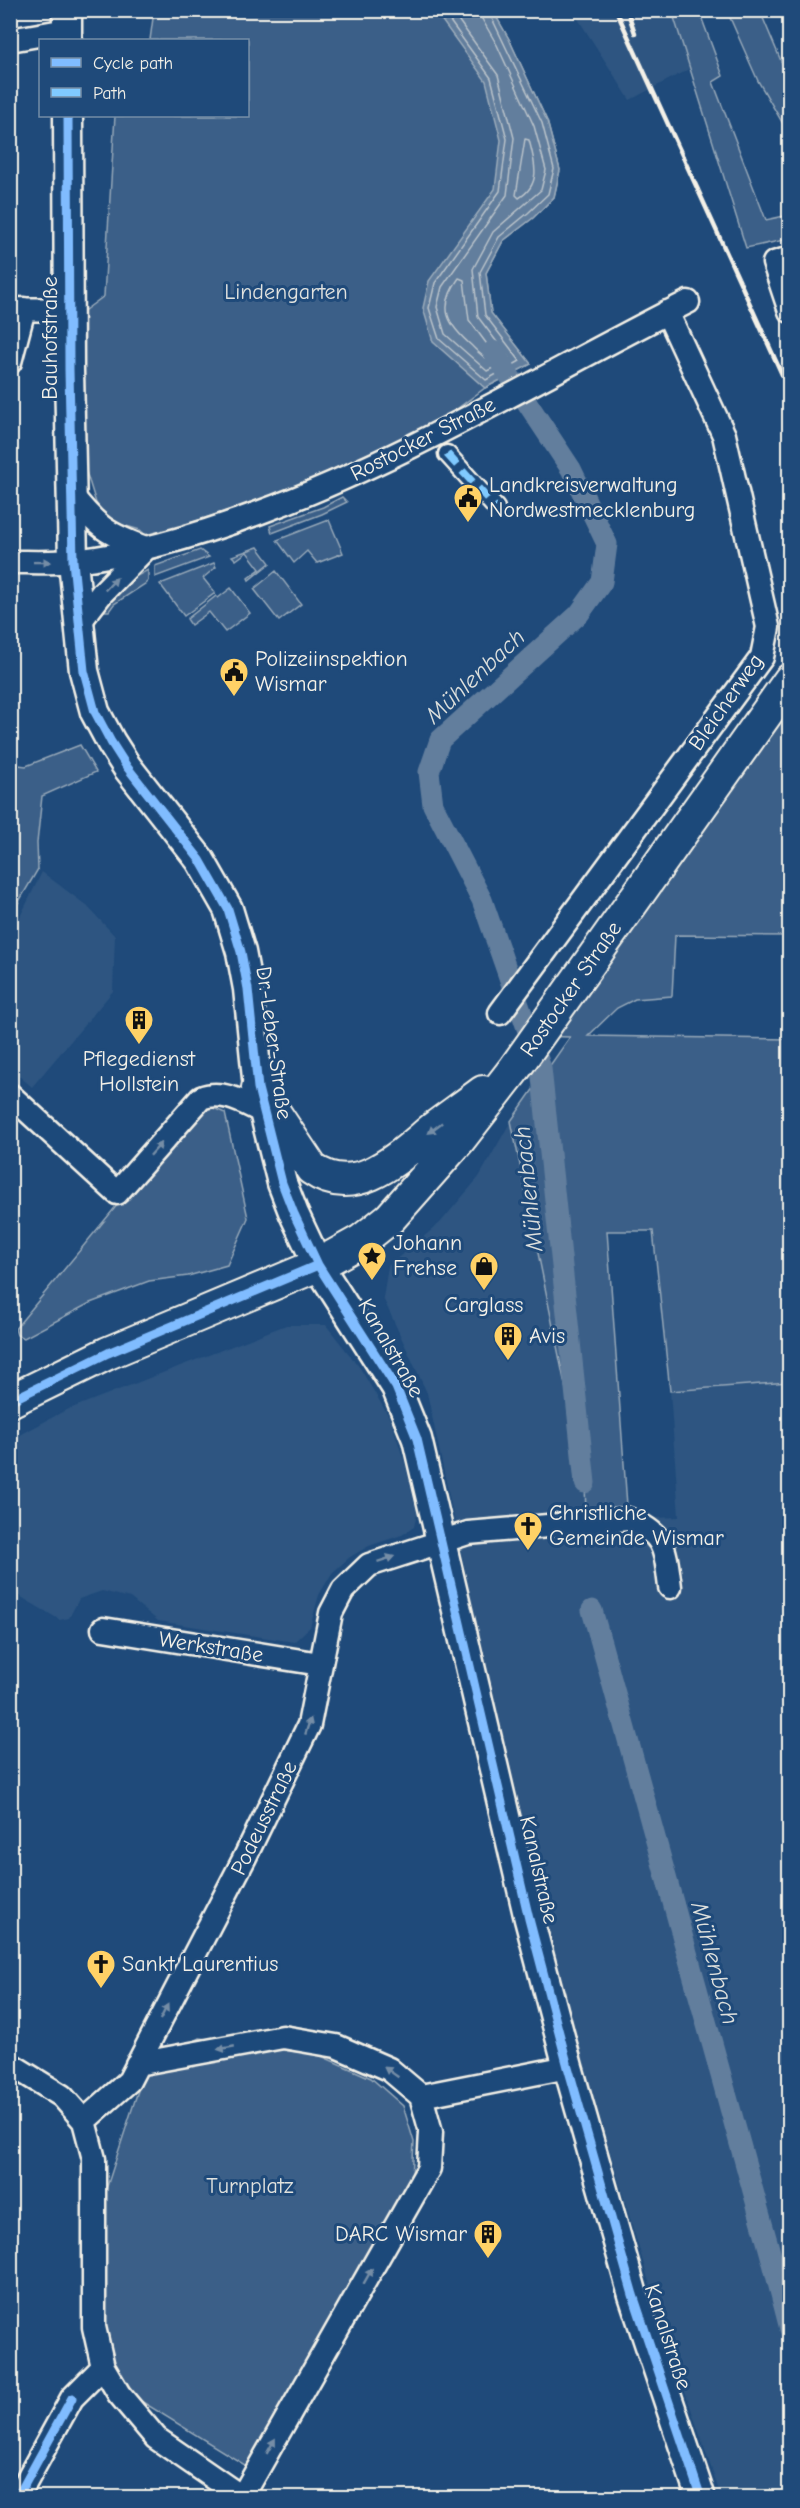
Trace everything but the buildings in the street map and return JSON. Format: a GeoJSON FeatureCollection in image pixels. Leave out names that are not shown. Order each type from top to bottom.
{"type":"FeatureCollection","features":[{"type":"Feature","properties":{"kind":"main road","name":"Rostocker Straße"},"geometry":{"type":"LineString","coordinates":[[318,1265],[361,1241],[390,1218],[459,1140],[515,1068],[789,680]]}},
{"type":"Feature","properties":{"kind":"main road"},"geometry":{"type":"LineString","coordinates":[[260,1100],[312,1169],[322,1176],[350,1179],[367,1176],[389,1166],[515,1068]]}},
{"type":"Feature","properties":{"kind":"main road"},"geometry":{"type":"LineString","coordinates":[[10,1401],[108,1353],[318,1265]]}},
{"type":"Feature","properties":{"kind":"street"},"geometry":{"type":"LineString","coordinates":[[10,40],[67,27]]}},
{"type":"Feature","properties":{"kind":"street","name":"Bauhofstraße"},"geometry":{"type":"LineString","coordinates":[[68,117],[73,561]]}},
{"type":"Feature","properties":{"kind":"street"},"geometry":{"type":"LineString","coordinates":[[782,260],[789,311]]}},
{"type":"Feature","properties":{"kind":"street","name":"Rostocker Straße"},"geometry":{"type":"LineString","coordinates":[[10,562],[73,561],[146,548],[209,531],[301,497],[455,426],[688,302]]}},
{"type":"Feature","properties":{"kind":"street"},"geometry":{"type":"LineString","coordinates":[[17,309],[69,310]]}},
{"type":"Feature","properties":{"kind":"street","name":"Bauhofstraße"},"geometry":{"type":"LineString","coordinates":[[10,362],[17,309]]}},
{"type":"Feature","properties":{"kind":"street","name":"Bleicherweg"},"geometry":{"type":"LineString","coordinates":[[500,1012],[762,657],[768,627],[724,435],[667,312]]}},
{"type":"Feature","properties":{"kind":"street"},"geometry":{"type":"LineString","coordinates":[[447,454],[496,508]]}},
{"type":"Feature","properties":{"kind":"street"},"geometry":{"type":"LineString","coordinates":[[71,494],[89,517],[113,536],[146,548],[102,592],[79,624]]}},
{"type":"Feature","properties":{"kind":"street","name":"Dr.-Leber-Straße"},"geometry":{"type":"LineString","coordinates":[[73,561],[84,671],[95,712],[127,767],[200,860],[228,909],[241,952],[248,988],[260,1100],[282,1183],[318,1265]]}},
{"type":"Feature","properties":{"kind":"street"},"geometry":{"type":"LineString","coordinates":[[10,1095],[117,1193],[201,1098],[208,1095],[260,1100]]}},
{"type":"Feature","properties":{"kind":"street","name":"Kanalstraße"},"geometry":{"type":"LineString","coordinates":[[318,1265],[396,1387],[417,1439],[530,1919],[568,2067],[633,2295],[701,2498]]}},
{"type":"Feature","properties":{"kind":"street","name":"Podeusstraße"},"geometry":{"type":"LineString","coordinates":[[84,2121],[129,2081],[244,1859],[309,1725],[331,1613],[342,1590],[369,1565],[468,1533],[628,1519],[646,1526],[657,1535],[666,1555],[670,1587]]}},
{"type":"Feature","properties":{"kind":"street","name":"Werkstraße"},"geometry":{"type":"LineString","coordinates":[[103,1629],[320,1664]]}},
{"type":"Feature","properties":{"kind":"street"},"geometry":{"type":"LineString","coordinates":[[10,2064],[62,2096],[84,2121],[94,2159],[94,2327],[103,2367],[119,2394],[156,2438],[243,2497],[429,2168],[431,2132],[421,2096],[389,2069],[336,2046],[284,2037],[137,2064]]}},
{"type":"Feature","properties":{"kind":"street"},"geometry":{"type":"LineString","coordinates":[[421,2096],[568,2067]]}},
{"type":"Feature","properties":{"kind":"street"},"geometry":{"type":"LineString","coordinates":[[17,2498],[72,2398],[103,2367]]}},
{"type":"Feature","properties":{"kind":"shaded area"},"geometry":{"type":"Polygon","coordinates":[[[573,11],[671,11],[691,68],[630,100],[573,11]]]}},
{"type":"Feature","properties":{"kind":"shaded area"},"geometry":{"type":"Polygon","coordinates":[[[42,872],[87,906],[115,936],[113,991],[32,1087],[11,1069],[11,935],[42,872]]]}},
{"type":"Feature","properties":{"kind":"shaded area"},"geometry":{"type":"Polygon","coordinates":[[[511,1121],[585,1483],[586,1515],[628,1519],[679,1517],[670,1391],[789,1382],[789,2497],[721,2497],[659,2315],[540,1919],[427,1393],[383,1298],[388,1266],[440,1223],[479,1177],[511,1121]]]}},
{"type":"Feature","properties":{"kind":"shaded area"},"geometry":{"type":"Polygon","coordinates":[[[286,1325],[326,1325],[360,1368],[391,1420],[406,1467],[417,1514],[414,1527],[402,1535],[369,1546],[350,1557],[332,1573],[319,1595],[310,1627],[294,1642],[158,1621],[130,1598],[102,1591],[79,1599],[69,1618],[60,1620],[11,1591],[11,1440],[64,1411],[286,1325]]]}},
{"type":"Feature","properties":{"kind":"green space","name":"Lindengarten"},"geometry":{"type":"Polygon","coordinates":[[[154,11],[493,11],[509,39],[547,121],[560,170],[554,197],[533,218],[503,241],[486,273],[491,313],[531,364],[485,388],[446,417],[293,489],[148,537],[140,530],[119,524],[106,516],[96,503],[85,468],[81,313],[104,296],[115,117],[249,117],[249,39],[150,39],[154,11]]]}},
{"type":"Feature","properties":{"kind":"green space"},"geometry":{"type":"Polygon","coordinates":[[[672,11],[699,11],[723,76],[713,82],[766,220],[789,215],[789,239],[746,248],[672,11]]]}},
{"type":"Feature","properties":{"kind":"green space"},"geometry":{"type":"Polygon","coordinates":[[[727,11],[760,11],[789,80],[789,134],[758,81],[727,11]]]}},
{"type":"Feature","properties":{"kind":"green space"},"geometry":{"type":"Polygon","coordinates":[[[342,497],[347,502],[272,533],[270,526],[323,507],[342,497]]]}},
{"type":"Feature","properties":{"kind":"green space"},"geometry":{"type":"Polygon","coordinates":[[[329,520],[343,553],[317,563],[307,551],[294,563],[277,540],[329,520]]]}},
{"type":"Feature","properties":{"kind":"green space"},"geometry":{"type":"Polygon","coordinates":[[[258,547],[270,563],[249,580],[248,578],[260,569],[247,552],[236,560],[232,556],[258,547]]]}},
{"type":"Feature","properties":{"kind":"green space"},"geometry":{"type":"Polygon","coordinates":[[[200,550],[209,557],[155,577],[155,566],[200,550]]]}},
{"type":"Feature","properties":{"kind":"green space"},"geometry":{"type":"Polygon","coordinates":[[[214,563],[216,567],[203,578],[215,593],[184,616],[160,584],[214,563]]]}},
{"type":"Feature","properties":{"kind":"green space"},"geometry":{"type":"Polygon","coordinates":[[[148,570],[148,581],[145,584],[114,604],[109,611],[98,611],[133,578],[148,570]]]}},
{"type":"Feature","properties":{"kind":"green space"},"geometry":{"type":"Polygon","coordinates":[[[276,571],[301,604],[279,621],[254,589],[276,571]]]}},
{"type":"Feature","properties":{"kind":"green space"},"geometry":{"type":"Polygon","coordinates":[[[231,588],[250,613],[225,632],[209,612],[191,625],[187,619],[216,596],[218,598],[231,588]]]}},
{"type":"Feature","properties":{"kind":"green space"},"geometry":{"type":"Polygon","coordinates":[[[789,680],[789,936],[675,935],[672,996],[635,999],[617,1008],[588,1036],[789,1039],[789,1382],[670,1391],[653,1231],[607,1231],[628,1519],[586,1515],[585,1483],[511,1121],[570,1037],[538,1036],[789,680]]]}},
{"type":"Feature","properties":{"kind":"green space"},"geometry":{"type":"Polygon","coordinates":[[[80,745],[96,772],[42,796],[37,843],[38,869],[11,915],[11,764],[26,766],[80,745]]]}},
{"type":"Feature","properties":{"kind":"green space"},"geometry":{"type":"Polygon","coordinates":[[[198,1107],[211,1107],[225,1113],[248,1218],[227,1265],[188,1276],[149,1281],[90,1303],[24,1338],[17,1335],[15,1329],[198,1107]]]}},
{"type":"Feature","properties":{"kind":"green space","name":"Turnplatz"},"geometry":{"type":"Polygon","coordinates":[[[200,2038],[319,2055],[371,2078],[403,2106],[414,2142],[412,2177],[248,2467],[115,2385],[101,2329],[103,2199],[146,2066],[200,2038]]]}},
{"type":"Feature","properties":{"kind":"water"},"geometry":{"type":"Polygon","coordinates":[[[435,11],[493,11],[509,39],[547,121],[560,170],[554,197],[533,218],[503,241],[486,273],[491,313],[531,364],[485,388],[433,342],[423,308],[429,281],[495,189],[501,140],[486,81],[435,11]]]}},
{"type":"Feature","properties":{"kind":"waterway","name":"Mühlenbach"},"geometry":{"type":"LineString","coordinates":[[493,351],[571,469],[607,544],[602,582],[579,614],[440,740],[429,772],[433,805],[482,900],[541,1068],[585,1483]]}},
{"type":"Feature","properties":{"kind":"waterway","name":"Mühlenbach"},"geometry":{"type":"LineString","coordinates":[[592,1610],[790,2329]]}},
{"type":"Feature","properties":{"kind":"railway"},"geometry":{"type":"LineString","coordinates":[[616,10],[790,392]]}},
{"type":"Feature","properties":{"kind":"railway"},"geometry":{"type":"LineString","coordinates":[[627,10],[635,33]]}},
{"type":"Feature","properties":{"kind":"marked path"},"geometry":{"type":"LineString","coordinates":[[447,454],[496,508]]}},
{"type":"Feature","properties":{"kind":"cycle path"},"geometry":{"type":"LineString","coordinates":[[68,117],[69,370],[73,561],[84,671],[95,712],[111,742],[127,767],[200,860],[228,909],[241,952],[248,989],[258,1088],[282,1183],[318,1265],[396,1387],[417,1439],[529,1919],[568,2067],[633,2295],[701,2498]]}},
{"type":"Feature","properties":{"kind":"cycle path"},"geometry":{"type":"LineString","coordinates":[[10,1401],[108,1353],[318,1265]]}},
{"type":"Feature","properties":{"kind":"cycle path"},"geometry":{"type":"LineString","coordinates":[[17,2498],[72,2398]]}},
{"type":"Feature","properties":{"kind":"place","name":"Landkreisverwaltung Nordwestmecklenburg"},"geometry":{"type":"Point","coordinates":[468,524]}},
{"type":"Feature","properties":{"kind":"place","name":"Polizeiinspektion Wismar"},"geometry":{"type":"Point","coordinates":[234,698]}},
{"type":"Feature","properties":{"kind":"place","name":"Pflegedienst Hollstein"},"geometry":{"type":"Point","coordinates":[139,1046]}},
{"type":"Feature","properties":{"kind":"place","name":"Johann Frehse"},"geometry":{"type":"Point","coordinates":[372,1282]}},
{"type":"Feature","properties":{"kind":"place","name":"Carglass"},"geometry":{"type":"Point","coordinates":[484,1292]}},
{"type":"Feature","properties":{"kind":"place","name":"Avis"},"geometry":{"type":"Point","coordinates":[508,1362]}},
{"type":"Feature","properties":{"kind":"place","name":"Christliche Gemeinde Wismar"},"geometry":{"type":"Point","coordinates":[528,1552]}},
{"type":"Feature","properties":{"kind":"place","name":"Sankt Laurentius"},"geometry":{"type":"Point","coordinates":[101,1990]}},
{"type":"Feature","properties":{"kind":"place","name":"DARC Wismar"},"geometry":{"type":"Point","coordinates":[488,2260]}}]}
